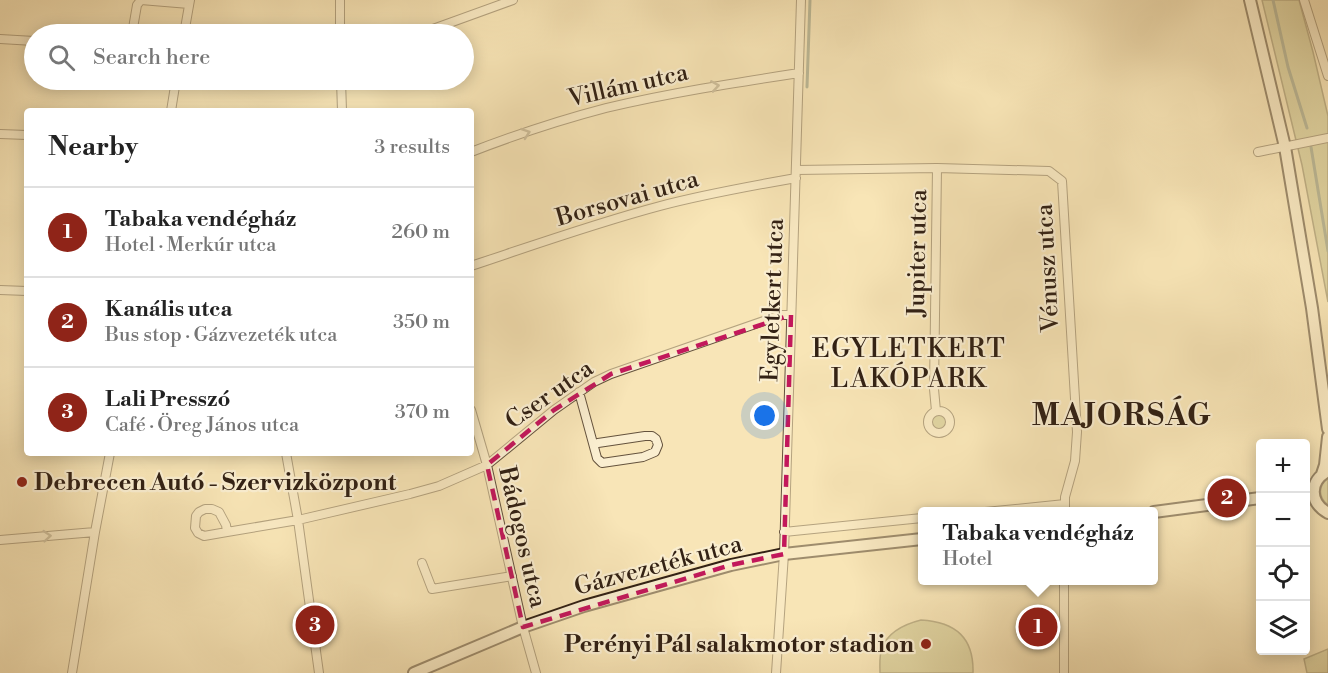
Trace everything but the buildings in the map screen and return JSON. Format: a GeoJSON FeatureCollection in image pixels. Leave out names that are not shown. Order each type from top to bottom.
{"type":"FeatureCollection","features":[{"type":"Feature","properties":{"kind":"street"},"geometry":{"type":"LineString","coordinates":[[133,0],[189,2],[186,24]]}},
{"type":"Feature","properties":{"kind":"street"},"geometry":{"type":"LineString","coordinates":[[133,24],[136,5],[141,0]]}},
{"type":"Feature","properties":{"kind":"street"},"geometry":{"type":"LineString","coordinates":[[340,0],[340,24]]}},
{"type":"Feature","properties":{"kind":"street"},"geometry":{"type":"LineString","coordinates":[[447,24],[513,0]]}},
{"type":"Feature","properties":{"kind":"street","name":"Egyletkert utca"},"geometry":{"type":"LineString","coordinates":[[776,673],[784,532],[801,0]]}},
{"type":"Feature","properties":{"kind":"street"},"geometry":{"type":"LineString","coordinates":[[1250,0],[1285,147],[1328,429]]}},
{"type":"Feature","properties":{"kind":"street"},"geometry":{"type":"LineString","coordinates":[[1304,0],[1328,76]]}},
{"type":"Feature","properties":{"kind":"street"},"geometry":{"type":"LineString","coordinates":[[0,39],[24,40]]}},
{"type":"Feature","properties":{"kind":"street","name":"Villám utca"},"geometry":{"type":"LineString","coordinates":[[474,151],[605,108],[709,87],[799,73]]}},
{"type":"Feature","properties":{"kind":"street"},"geometry":{"type":"LineString","coordinates":[[171,108],[174,90]]}},
{"type":"Feature","properties":{"kind":"street"},"geometry":{"type":"LineString","coordinates":[[341,90],[342,108]]}},
{"type":"Feature","properties":{"kind":"street"},"geometry":{"type":"LineString","coordinates":[[0,134],[24,135]]}},
{"type":"Feature","properties":{"kind":"street"},"geometry":{"type":"LineString","coordinates":[[1258,152],[1328,138]]}},
{"type":"Feature","properties":{"kind":"street","name":"Vénusz utca"},"geometry":{"type":"LineString","coordinates":[[796,174],[937,168],[1049,171],[1062,181],[1077,432],[1075,461],[1065,497],[1065,507]]}},
{"type":"Feature","properties":{"kind":"street","name":"Jupiter utca"},"geometry":{"type":"LineString","coordinates":[[936,411],[934,389],[937,168]]}},
{"type":"Feature","properties":{"kind":"street","name":"Borsovai utca"},"geometry":{"type":"LineString","coordinates":[[474,265],[616,218],[796,174]]}},
{"type":"Feature","properties":{"kind":"street"},"geometry":{"type":"LineString","coordinates":[[0,290],[24,291]]}},
{"type":"Feature","properties":{"kind":"street","name":"Cser utca"},"geometry":{"type":"LineString","coordinates":[[227,532],[219,512],[205,509],[199,512],[195,528],[204,536],[298,520],[439,486],[487,465],[554,410],[579,392],[611,374],[781,315],[791,315]]}},
{"type":"Feature","properties":{"kind":"street"},"geometry":{"type":"LineString","coordinates":[[579,392],[597,458],[602,463],[643,457],[655,452],[658,445],[652,436],[598,443]]}},
{"type":"Feature","properties":{"kind":"street","name":"Bádogos utca"},"geometry":{"type":"LineString","coordinates":[[474,420],[487,465],[523,627],[536,673]]}},
{"type":"Feature","properties":{"kind":"street"},"geometry":{"type":"LineString","coordinates":[[1310,489],[1325,473],[1328,437]]}},
{"type":"Feature","properties":{"kind":"street"},"geometry":{"type":"LineString","coordinates":[[72,673],[109,456]]}},
{"type":"Feature","properties":{"kind":"street"},"geometry":{"type":"LineString","coordinates":[[287,456],[298,520],[319,673]]}},
{"type":"Feature","properties":{"kind":"street"},"geometry":{"type":"LineString","coordinates":[[1158,511],[1256,499]]}},
{"type":"Feature","properties":{"kind":"street"},"geometry":{"type":"LineString","coordinates":[[1311,500],[1328,513]]}},
{"type":"Feature","properties":{"kind":"street"},"geometry":{"type":"LineString","coordinates":[[784,532],[918,518]]}},
{"type":"Feature","properties":{"kind":"street"},"geometry":{"type":"LineString","coordinates":[[0,540],[95,532]]}},
{"type":"Feature","properties":{"kind":"street","name":"Gázvezeték utca"},"geometry":{"type":"LineString","coordinates":[[414,673],[523,627],[584,606],[720,568],[783,554],[918,539]]}},
{"type":"Feature","properties":{"kind":"street"},"geometry":{"type":"LineString","coordinates":[[422,563],[432,589],[512,576]]}},
{"type":"Feature","properties":{"kind":"street"},"geometry":{"type":"LineString","coordinates":[[1064,585],[1064,673]]}},
{"type":"Feature","properties":{"kind":"highlighted area"},"geometry":{"type":"Polygon","coordinates":[[[791,315],[784,554],[731,565],[523,627],[487,465],[554,410],[611,374],[791,315]]]}},
{"type":"Feature","properties":{"kind":"shaded area"},"geometry":{"type":"Polygon","coordinates":[[[1262,0],[1299,0],[1328,116],[1328,302],[1302,165],[1262,0]]]}},
{"type":"Feature","properties":{"kind":"shaded area"},"geometry":{"type":"Polygon","coordinates":[[[939,414],[945,416],[947,422],[945,428],[939,430],[933,428],[931,422],[933,416],[939,414]]]}},
{"type":"Feature","properties":{"kind":"shaded area"},"geometry":{"type":"Polygon","coordinates":[[[1328,478],[1328,505],[1322,499],[1320,492],[1322,484],[1328,478]]]}},
{"type":"Feature","properties":{"kind":"shaded area","name":"Perényi Pál salakmotor stadion"},"geometry":{"type":"Polygon","coordinates":[[[921,620],[944,624],[960,634],[970,650],[973,673],[880,673],[881,651],[888,637],[903,626],[921,620]]]}},
{"type":"Feature","properties":{"kind":"shaded area"},"geometry":{"type":"Polygon","coordinates":[[[1328,649],[1328,673],[1307,673],[1304,659],[1328,649]]]}},
{"type":"Feature","properties":{"kind":"waterway"},"geometry":{"type":"LineString","coordinates":[[807,87],[810,0]]}},
{"type":"Feature","properties":{"kind":"waterway"},"geometry":{"type":"LineString","coordinates":[[1273,0],[1288,67],[1307,128]]}},
{"type":"Feature","properties":{"kind":"waterway"},"geometry":{"type":"LineString","coordinates":[[1311,147],[1328,251]]}},
{"type":"Feature","properties":{"kind":"place","name":"Debrecen Autó - Szervizközpont"},"geometry":{"type":"Point","coordinates":[22,482]}},
{"type":"Feature","properties":{"kind":"place","name":"Kanális utca"},"geometry":{"type":"Point","coordinates":[1227,498]}},
{"type":"Feature","properties":{"kind":"place","name":"Lali Presszó"},"geometry":{"type":"Point","coordinates":[315,625]}},
{"type":"Feature","properties":{"kind":"place","name":"Tabaka vendégház"},"geometry":{"type":"Point","coordinates":[1038,627]}},
{"type":"Feature","properties":{"kind":"place","name":"Perényi Pál salakmotor stadion"},"geometry":{"type":"Point","coordinates":[926,644]}},
{"type":"Feature","properties":{"kind":"district","name":"EGYLETKERT LAKÓPARK"},"geometry":{"type":"Point","coordinates":[909,363]}},
{"type":"Feature","properties":{"kind":"district","name":"MAJORSÁG"},"geometry":{"type":"Point","coordinates":[1122,415]}}]}
